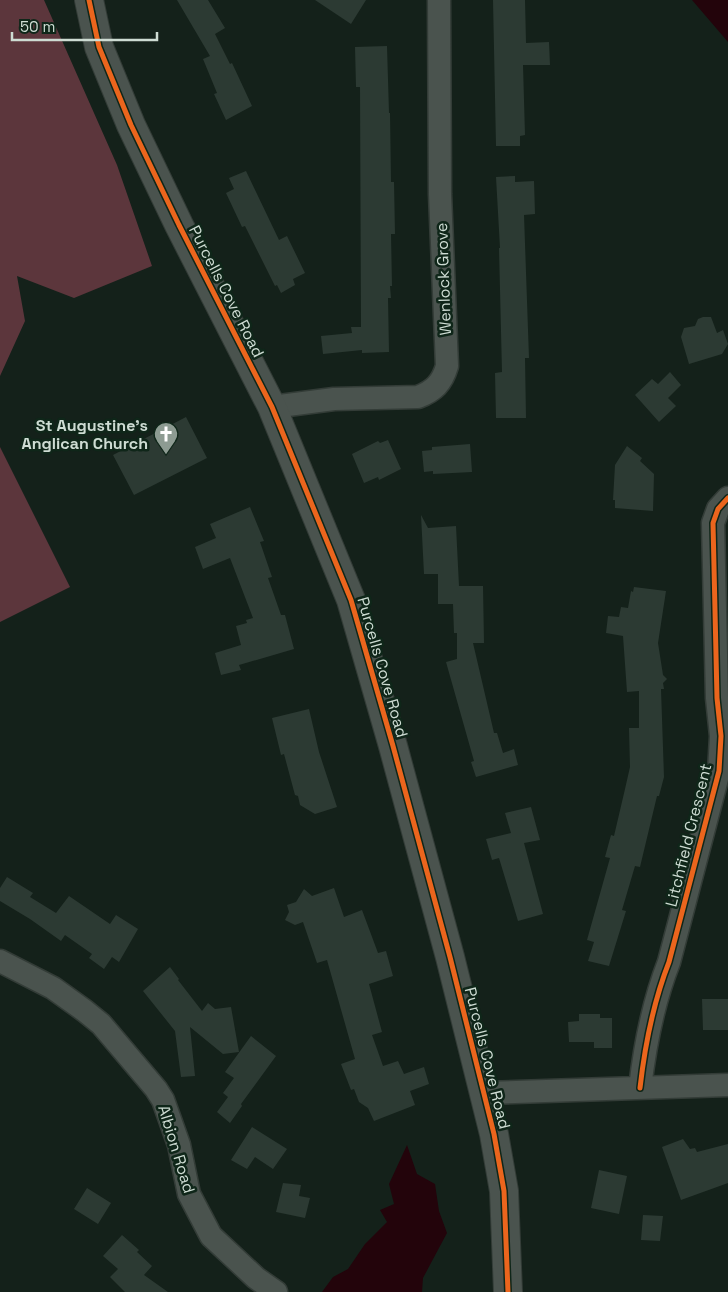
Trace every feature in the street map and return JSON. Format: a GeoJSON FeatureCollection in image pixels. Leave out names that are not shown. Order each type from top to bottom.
{"type":"FeatureCollection","features":[{"type":"Feature","properties":{"kind":"main road","name":"Purcells Cove Road"},"geometry":{"type":"LineString","coordinates":[[89,0],[99,47],[131,125],[179,225],[272,408],[351,600],[396,756],[485,1093],[504,1191],[508,1292]]}},
{"type":"Feature","properties":{"kind":"street","name":"Wenlock Grove"},"geometry":{"type":"LineString","coordinates":[[272,408],[334,399],[418,397],[429,393],[439,385],[445,374],[447,366],[440,194],[439,0]]}},
{"type":"Feature","properties":{"kind":"street","name":"Litchfield Crescent"},"geometry":{"type":"LineString","coordinates":[[640,1088],[649,1025],[669,962],[719,771],[721,736],[718,698],[713,523],[718,509],[728,498]]}},
{"type":"Feature","properties":{"kind":"street","name":"Albion Road"},"geometry":{"type":"LineString","coordinates":[[0,961],[53,988],[101,1024],[156,1089],[163,1100],[179,1145],[190,1194],[211,1236],[256,1278],[276,1292]]}},
{"type":"Feature","properties":{"kind":"street"},"geometry":{"type":"LineString","coordinates":[[485,1093],[568,1092],[728,1085]]}},
{"type":"Feature","properties":{"kind":"shaded area"},"geometry":{"type":"Polygon","coordinates":[[[0,0],[44,0],[117,165],[152,266],[74,298],[17,276],[25,321],[0,376],[0,0]]]}},
{"type":"Feature","properties":{"kind":"shaded area"},"geometry":{"type":"Polygon","coordinates":[[[692,0],[728,0],[728,42],[692,0]]]}},
{"type":"Feature","properties":{"kind":"shaded area"},"geometry":{"type":"Polygon","coordinates":[[[0,447],[70,587],[0,622],[0,447]]]}},
{"type":"Feature","properties":{"kind":"shaded area"},"geometry":{"type":"Polygon","coordinates":[[[407,1145],[417,1174],[435,1184],[439,1211],[447,1233],[423,1278],[422,1292],[322,1292],[333,1277],[348,1269],[365,1244],[387,1222],[380,1210],[394,1204],[389,1184],[407,1145]]]}},
{"type":"Feature","properties":{"kind":"building"},"geometry":{"type":"Polygon","coordinates":[[[177,0],[208,0],[225,28],[215,34],[230,64],[232,63],[252,106],[226,120],[214,94],[217,93],[203,59],[210,56],[177,0]]]}},
{"type":"Feature","properties":{"kind":"building"},"geometry":{"type":"Polygon","coordinates":[[[315,0],[366,0],[351,24],[315,0]]]}},
{"type":"Feature","properties":{"kind":"building"},"geometry":{"type":"Polygon","coordinates":[[[493,0],[525,0],[526,43],[549,42],[550,65],[523,65],[525,135],[520,136],[520,146],[496,146],[493,0]]]}},
{"type":"Feature","properties":{"kind":"building"},"geometry":{"type":"Polygon","coordinates":[[[387,46],[391,182],[394,182],[395,234],[391,234],[392,286],[390,286],[391,298],[388,298],[389,352],[362,353],[362,350],[323,354],[321,336],[352,333],[351,327],[361,327],[360,87],[356,87],[355,47],[387,46]]]}},
{"type":"Feature","properties":{"kind":"building"},"geometry":{"type":"Polygon","coordinates":[[[246,171],[279,240],[287,236],[305,273],[293,279],[295,285],[281,293],[277,285],[275,286],[245,226],[242,227],[226,193],[234,189],[229,178],[246,171]]]}},
{"type":"Feature","properties":{"kind":"building"},"geometry":{"type":"Polygon","coordinates":[[[515,176],[515,182],[534,181],[535,214],[524,215],[529,358],[525,358],[526,418],[496,418],[495,373],[502,372],[500,248],[496,177],[515,176]]]}},
{"type":"Feature","properties":{"kind":"building"},"geometry":{"type":"Polygon","coordinates":[[[711,317],[717,333],[723,330],[728,344],[722,354],[689,364],[681,337],[684,328],[695,326],[698,319],[711,317]]]}},
{"type":"Feature","properties":{"kind":"building"},"geometry":{"type":"Polygon","coordinates":[[[670,372],[681,385],[668,398],[676,406],[659,422],[635,395],[652,379],[658,384],[670,372]]]}},
{"type":"Feature","properties":{"kind":"building"},"geometry":{"type":"Polygon","coordinates":[[[186,417],[207,458],[134,495],[113,455],[186,417]]]}},
{"type":"Feature","properties":{"kind":"building"},"geometry":{"type":"Polygon","coordinates":[[[388,440],[401,469],[379,480],[378,477],[364,483],[352,454],[378,441],[380,443],[388,440]]]}},
{"type":"Feature","properties":{"kind":"building"},"geometry":{"type":"Polygon","coordinates":[[[470,444],[472,472],[433,474],[433,471],[424,472],[422,451],[432,450],[432,447],[470,444]]]}},
{"type":"Feature","properties":{"kind":"building"},"geometry":{"type":"Polygon","coordinates":[[[627,446],[642,458],[640,461],[654,474],[653,511],[615,508],[615,500],[613,500],[615,465],[627,446]]]}},
{"type":"Feature","properties":{"kind":"building"},"geometry":{"type":"Polygon","coordinates":[[[250,507],[264,541],[260,542],[272,577],[268,578],[281,615],[285,615],[294,649],[239,665],[241,670],[221,675],[215,653],[241,645],[236,626],[247,623],[246,620],[253,618],[230,558],[203,569],[195,547],[216,538],[210,524],[250,507]]]}},
{"type":"Feature","properties":{"kind":"building"},"geometry":{"type":"Polygon","coordinates":[[[421,515],[428,528],[456,526],[459,586],[483,586],[484,643],[473,643],[494,733],[497,733],[503,753],[514,749],[518,765],[476,777],[471,762],[474,761],[446,662],[457,659],[457,633],[454,633],[453,604],[438,604],[438,574],[424,574],[421,515]]]}},
{"type":"Feature","properties":{"kind":"building"},"geometry":{"type":"Polygon","coordinates":[[[634,587],[666,591],[658,643],[663,675],[667,679],[663,683],[664,689],[661,689],[664,777],[659,796],[657,796],[640,867],[635,866],[622,910],[626,911],[609,966],[588,961],[594,942],[587,940],[610,858],[605,857],[611,835],[614,836],[630,767],[629,728],[639,728],[639,691],[627,692],[623,636],[606,633],[608,616],[619,617],[621,607],[628,608],[631,591],[633,592],[634,587]]]}},
{"type":"Feature","properties":{"kind":"building"},"geometry":{"type":"Polygon","coordinates":[[[309,709],[319,752],[337,807],[315,814],[300,805],[298,796],[295,795],[284,754],[281,755],[272,718],[309,709]]]}},
{"type":"Feature","properties":{"kind":"building"},"geometry":{"type":"Polygon","coordinates":[[[531,807],[540,840],[524,843],[543,914],[518,921],[499,858],[492,860],[486,839],[511,833],[505,813],[531,807]]]}},
{"type":"Feature","properties":{"kind":"building"},"geometry":{"type":"Polygon","coordinates":[[[7,877],[33,893],[30,897],[56,913],[69,896],[110,924],[116,915],[138,929],[119,962],[112,957],[104,969],[89,958],[92,954],[65,935],[61,941],[0,901],[0,888],[7,877]]]}},
{"type":"Feature","properties":{"kind":"building"},"geometry":{"type":"Polygon","coordinates":[[[334,888],[344,917],[362,910],[378,953],[386,951],[393,976],[369,984],[382,1032],[372,1035],[383,1066],[398,1061],[404,1074],[424,1067],[429,1084],[410,1091],[415,1105],[374,1121],[368,1108],[359,1102],[354,1089],[351,1090],[341,1064],[355,1059],[327,960],[317,963],[303,922],[295,925],[285,920],[289,912],[287,905],[296,902],[304,889],[312,896],[334,888]]]}},
{"type":"Feature","properties":{"kind":"building"},"geometry":{"type":"Polygon","coordinates":[[[170,967],[202,1011],[208,1003],[215,1009],[231,1007],[239,1052],[223,1054],[190,1027],[195,1076],[181,1077],[175,1031],[143,991],[170,967]]]}},
{"type":"Feature","properties":{"kind":"building"},"geometry":{"type":"Polygon","coordinates":[[[702,999],[728,999],[728,1030],[703,1030],[702,999]]]}},
{"type":"Feature","properties":{"kind":"building"},"geometry":{"type":"Polygon","coordinates":[[[579,1014],[600,1014],[600,1018],[612,1018],[612,1048],[594,1048],[594,1042],[569,1042],[568,1022],[579,1021],[579,1014]]]}},
{"type":"Feature","properties":{"kind":"building"},"geometry":{"type":"Polygon","coordinates":[[[251,1036],[276,1056],[241,1104],[242,1106],[230,1123],[217,1112],[228,1097],[223,1093],[234,1078],[225,1072],[251,1036]]]}},
{"type":"Feature","properties":{"kind":"building"},"geometry":{"type":"Polygon","coordinates":[[[252,1127],[287,1149],[273,1169],[255,1157],[247,1169],[231,1160],[252,1127]]]}},
{"type":"Feature","properties":{"kind":"building"},"geometry":{"type":"Polygon","coordinates":[[[683,1139],[690,1149],[695,1148],[697,1152],[728,1144],[728,1183],[681,1200],[662,1147],[683,1139]]]}},
{"type":"Feature","properties":{"kind":"building"},"geometry":{"type":"Polygon","coordinates":[[[599,1170],[627,1176],[619,1214],[591,1208],[599,1170]]]}},
{"type":"Feature","properties":{"kind":"building"},"geometry":{"type":"Polygon","coordinates":[[[283,1183],[301,1185],[299,1196],[310,1198],[305,1218],[276,1212],[283,1183]]]}},
{"type":"Feature","properties":{"kind":"building"},"geometry":{"type":"Polygon","coordinates":[[[87,1188],[111,1203],[98,1224],[74,1209],[87,1188]]]}},
{"type":"Feature","properties":{"kind":"building"},"geometry":{"type":"Polygon","coordinates":[[[643,1215],[663,1216],[660,1241],[641,1240],[643,1215]]]}},
{"type":"Feature","properties":{"kind":"building"},"geometry":{"type":"Polygon","coordinates":[[[122,1235],[139,1250],[137,1252],[152,1266],[144,1275],[168,1292],[125,1292],[110,1277],[118,1269],[103,1256],[122,1235]]]}},
{"type":"Feature","properties":{"kind":"cycle path"},"geometry":{"type":"LineString","coordinates":[[89,0],[99,47],[131,125],[179,225],[272,407],[351,600],[450,957],[494,1134],[504,1191],[508,1292]]}},
{"type":"Feature","properties":{"kind":"cycle path"},"geometry":{"type":"LineString","coordinates":[[640,1088],[644,1056],[654,1008],[669,962],[719,771],[721,736],[717,698],[713,523],[718,509],[728,498]]}},
{"type":"Feature","properties":{"kind":"place","name":"St Augustine's Anglican Church"},"geometry":{"type":"Point","coordinates":[166,455]}}]}
